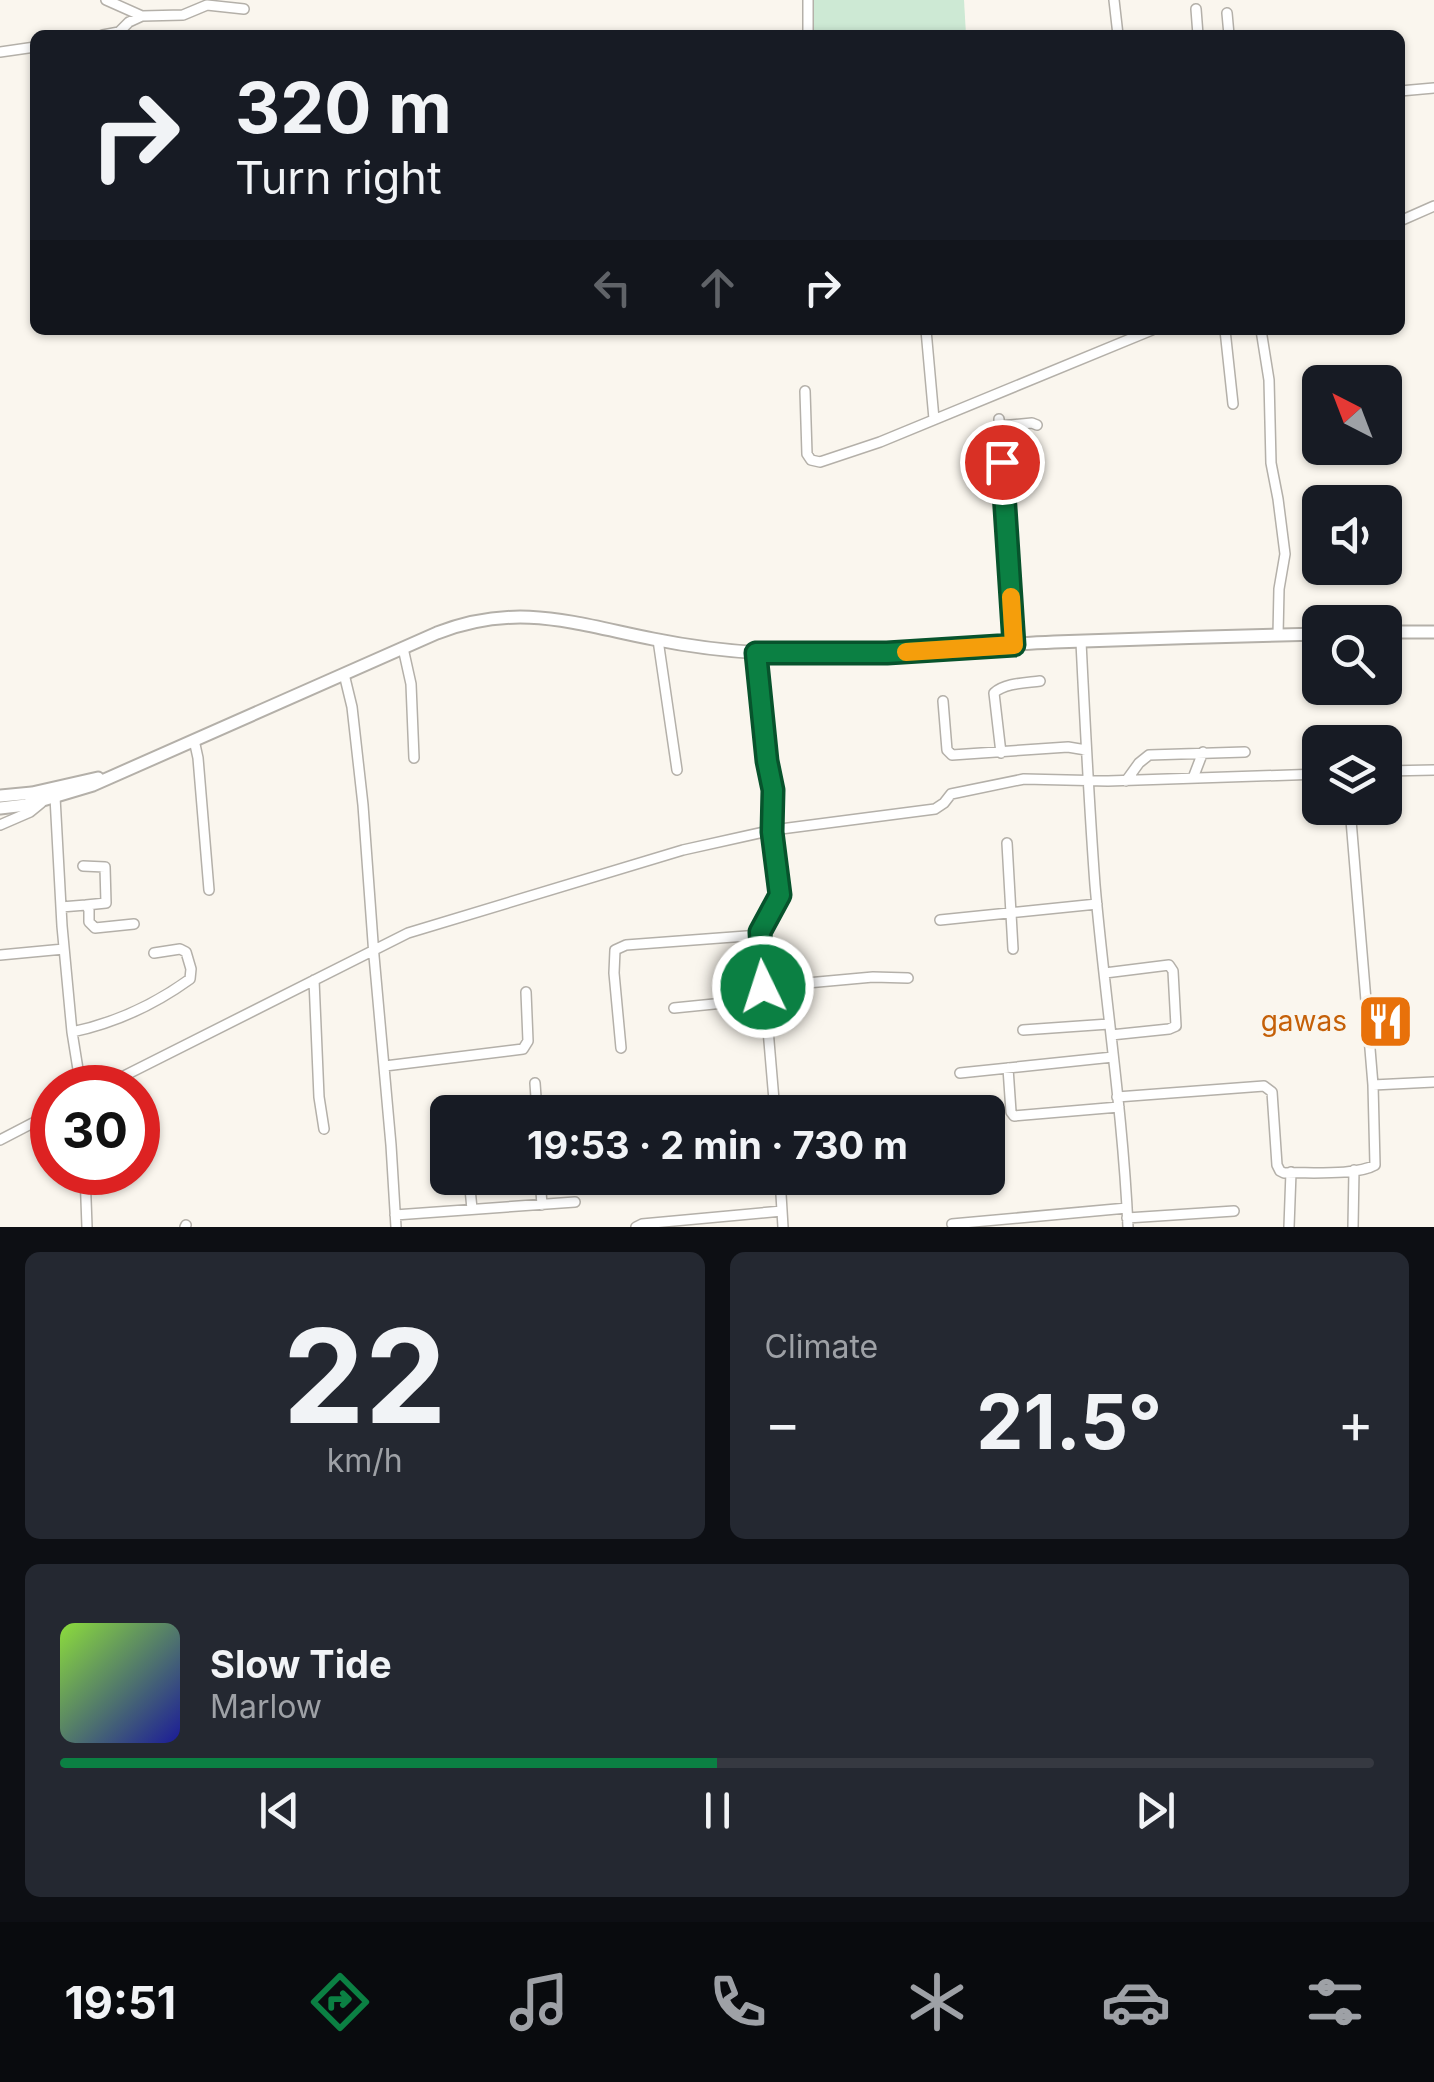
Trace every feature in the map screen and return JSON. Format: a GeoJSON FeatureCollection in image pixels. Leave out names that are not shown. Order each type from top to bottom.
{"type":"FeatureCollection","features":[{"type":"Feature","properties":{"kind":"main road"},"geometry":{"type":"LineString","coordinates":[[0,808],[86,788],[437,632],[512,615],[756,653],[887,653],[1302,634]]}},
{"type":"Feature","properties":{"kind":"main road"},"geometry":{"type":"LineString","coordinates":[[1402,632],[1434,632]]}},
{"type":"Feature","properties":{"kind":"main road"},"geometry":{"type":"LineString","coordinates":[[0,796],[112,776]]}},
{"type":"Feature","properties":{"kind":"street"},"geometry":{"type":"LineString","coordinates":[[106,0],[142,16]]}},
{"type":"Feature","properties":{"kind":"street"},"geometry":{"type":"LineString","coordinates":[[808,0],[808,30]]}},
{"type":"Feature","properties":{"kind":"street"},"geometry":{"type":"LineString","coordinates":[[1114,0],[1117,30]]}},
{"type":"Feature","properties":{"kind":"street"},"geometry":{"type":"LineString","coordinates":[[121,30],[142,16],[182,15],[207,5],[244,9]]}},
{"type":"Feature","properties":{"kind":"street"},"geometry":{"type":"LineString","coordinates":[[1196,9],[1198,30]]}},
{"type":"Feature","properties":{"kind":"street"},"geometry":{"type":"LineString","coordinates":[[1227,13],[1229,30]]}},
{"type":"Feature","properties":{"kind":"street"},"geometry":{"type":"LineString","coordinates":[[0,52],[30,48]]}},
{"type":"Feature","properties":{"kind":"street"},"geometry":{"type":"LineString","coordinates":[[1405,91],[1434,88]]}},
{"type":"Feature","properties":{"kind":"street"},"geometry":{"type":"LineString","coordinates":[[1405,219],[1434,206]]}},
{"type":"Feature","properties":{"kind":"street"},"geometry":{"type":"LineString","coordinates":[[926,335],[934,419]]}},
{"type":"Feature","properties":{"kind":"street"},"geometry":{"type":"LineString","coordinates":[[805,390],[808,454],[820,462],[880,442],[1136,335]]}},
{"type":"Feature","properties":{"kind":"street"},"geometry":{"type":"LineString","coordinates":[[1226,335],[1232,404]]}},
{"type":"Feature","properties":{"kind":"street"},"geometry":{"type":"LineString","coordinates":[[1263,335],[1269,380],[1271,463],[1285,554],[1278,635]]}},
{"type":"Feature","properties":{"kind":"street"},"geometry":{"type":"LineString","coordinates":[[1014,645],[999,422],[1036,425]]}},
{"type":"Feature","properties":{"kind":"street"},"geometry":{"type":"LineString","coordinates":[[658,640],[676,770]]}},
{"type":"Feature","properties":{"kind":"street"},"geometry":{"type":"LineString","coordinates":[[1082,642],[1088,782],[1127,1218]]}},
{"type":"Feature","properties":{"kind":"street"},"geometry":{"type":"LineString","coordinates":[[403,648],[411,684],[414,758]]}},
{"type":"Feature","properties":{"kind":"street"},"geometry":{"type":"LineString","coordinates":[[756,653],[773,790],[780,895],[760,936],[773,1095]]}},
{"type":"Feature","properties":{"kind":"street"},"geometry":{"type":"LineString","coordinates":[[344,674],[360,768],[396,1227]]}},
{"type":"Feature","properties":{"kind":"street"},"geometry":{"type":"LineString","coordinates":[[1001,752],[994,693],[1009,686],[1040,682]]}},
{"type":"Feature","properties":{"kind":"street"},"geometry":{"type":"LineString","coordinates":[[942,701],[949,754],[1074,746],[1086,750]]}},
{"type":"Feature","properties":{"kind":"street"},"geometry":{"type":"LineString","coordinates":[[194,740],[209,890]]}},
{"type":"Feature","properties":{"kind":"street"},"geometry":{"type":"LineString","coordinates":[[1192,778],[1203,752]]}},
{"type":"Feature","properties":{"kind":"street"},"geometry":{"type":"LineString","coordinates":[[1126,780],[1149,755],[1245,752]]}},
{"type":"Feature","properties":{"kind":"street"},"geometry":{"type":"LineString","coordinates":[[1402,771],[1434,770]]}},
{"type":"Feature","properties":{"kind":"street"},"geometry":{"type":"LineString","coordinates":[[146,1065],[408,932],[683,850],[773,830],[934,809],[952,794],[1019,780],[1088,782],[1302,775]]}},
{"type":"Feature","properties":{"kind":"street"},"geometry":{"type":"LineString","coordinates":[[0,825],[50,798],[77,1065]]}},
{"type":"Feature","properties":{"kind":"street"},"geometry":{"type":"LineString","coordinates":[[1008,1068],[1014,1116],[1266,1086],[1272,1092],[1278,1168],[1282,1172],[1371,1168],[1376,1163],[1373,1085],[1351,825]]}},
{"type":"Feature","properties":{"kind":"street"},"geometry":{"type":"LineString","coordinates":[[1008,843],[1013,949]]}},
{"type":"Feature","properties":{"kind":"street"},"geometry":{"type":"LineString","coordinates":[[61,907],[106,903],[105,867],[83,866]]}},
{"type":"Feature","properties":{"kind":"street"},"geometry":{"type":"LineString","coordinates":[[940,920],[1098,904]]}},
{"type":"Feature","properties":{"kind":"street"},"geometry":{"type":"LineString","coordinates":[[86,905],[95,928],[134,924]]}},
{"type":"Feature","properties":{"kind":"street"},"geometry":{"type":"LineString","coordinates":[[621,1048],[614,950],[626,945],[760,936]]}},
{"type":"Feature","properties":{"kind":"street"},"geometry":{"type":"LineString","coordinates":[[72,1032],[130,1015],[190,979],[186,952],[180,949],[154,953]]}},
{"type":"Feature","properties":{"kind":"street"},"geometry":{"type":"LineString","coordinates":[[0,955],[64,950]]}},
{"type":"Feature","properties":{"kind":"street"},"geometry":{"type":"LineString","coordinates":[[1105,973],[1170,965],[1175,988],[1176,1026],[1110,1036]]}},
{"type":"Feature","properties":{"kind":"street"},"geometry":{"type":"LineString","coordinates":[[763,987],[873,977],[908,978]]}},
{"type":"Feature","properties":{"kind":"street"},"geometry":{"type":"LineString","coordinates":[[314,980],[324,1129]]}},
{"type":"Feature","properties":{"kind":"street"},"geometry":{"type":"LineString","coordinates":[[385,1066],[523,1049],[527,1046],[528,1031],[526,992]]}},
{"type":"Feature","properties":{"kind":"street"},"geometry":{"type":"LineString","coordinates":[[674,1008],[764,999]]}},
{"type":"Feature","properties":{"kind":"street"},"geometry":{"type":"LineString","coordinates":[[1024,1030],[1109,1024]]}},
{"type":"Feature","properties":{"kind":"street"},"geometry":{"type":"LineString","coordinates":[[960,1073],[1113,1056]]}},
{"type":"Feature","properties":{"kind":"street"},"geometry":{"type":"LineString","coordinates":[[1373,1085],[1434,1082]]}},
{"type":"Feature","properties":{"kind":"street"},"geometry":{"type":"LineString","coordinates":[[535,1084],[536,1095]]}},
{"type":"Feature","properties":{"kind":"street"},"geometry":{"type":"LineString","coordinates":[[0,1140],[30,1124]]}},
{"type":"Feature","properties":{"kind":"street"},"geometry":{"type":"LineString","coordinates":[[1353,1227],[1354,1170]]}},
{"type":"Feature","properties":{"kind":"street"},"geometry":{"type":"LineString","coordinates":[[1290,1227],[1291,1172]]}},
{"type":"Feature","properties":{"kind":"street"},"geometry":{"type":"LineString","coordinates":[[86,1195],[87,1227]]}},
{"type":"Feature","properties":{"kind":"street"},"geometry":{"type":"LineString","coordinates":[[471,1195],[472,1210]]}},
{"type":"Feature","properties":{"kind":"street"},"geometry":{"type":"LineString","coordinates":[[541,1195],[542,1205]]}},
{"type":"Feature","properties":{"kind":"street"},"geometry":{"type":"LineString","coordinates":[[781,1195],[784,1227]]}},
{"type":"Feature","properties":{"kind":"street"},"geometry":{"type":"LineString","coordinates":[[395,1215],[575,1202]]}},
{"type":"Feature","properties":{"kind":"street"},"geometry":{"type":"LineString","coordinates":[[636,1227],[782,1210]]}},
{"type":"Feature","properties":{"kind":"street"},"geometry":{"type":"LineString","coordinates":[[952,1224],[1234,1211]]}},
{"type":"Feature","properties":{"kind":"street"},"geometry":{"type":"LineString","coordinates":[[1188,1214],[1188,1227]]}},
{"type":"Feature","properties":{"kind":"green space"},"geometry":{"type":"Polygon","coordinates":[[[808,0],[964,0],[966,30],[809,30],[808,0]]]}},
{"type":"Feature","properties":{"kind":"slow traffic"},"geometry":{"type":"LineString","coordinates":[[906,652],[1014,645],[1011,597]]}},
{"type":"Feature","properties":{"kind":"place","name":"gawas"},"geometry":{"type":"Point","coordinates":[1386,1021]}},
{"type":"Feature","properties":{"kind":"route"},"geometry":{"type":"LineString","coordinates":[[763,987],[760,932],[780,895],[772,832],[773,790],[756,653],[887,653],[1014,645],[1002,462]]}}]}
